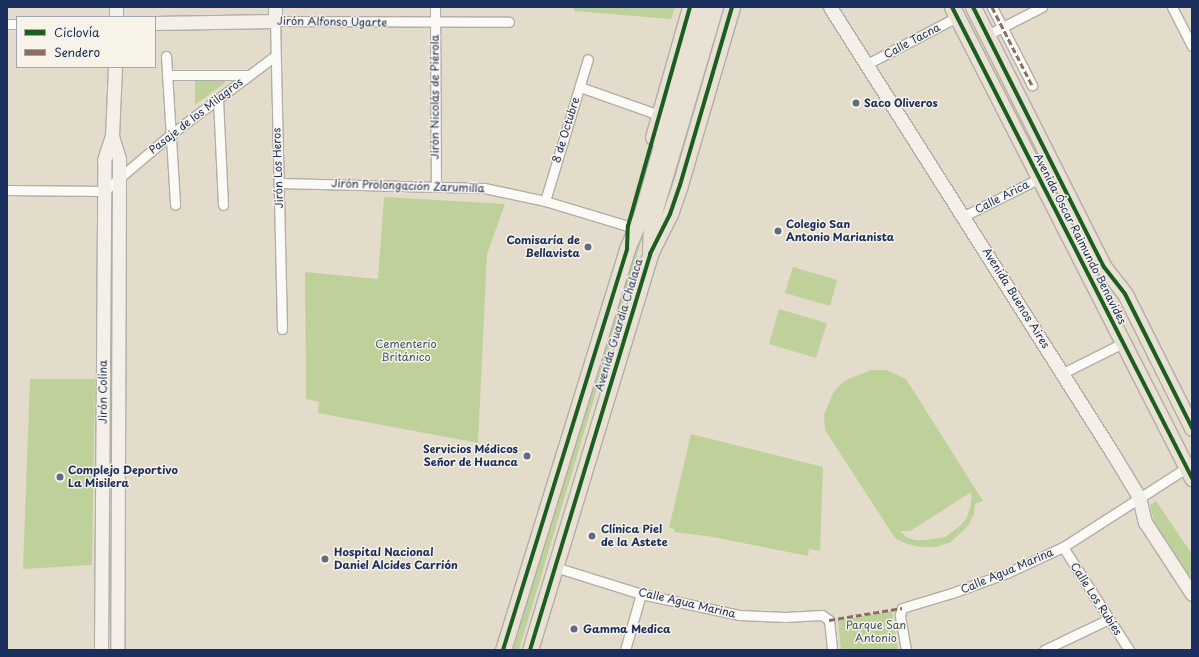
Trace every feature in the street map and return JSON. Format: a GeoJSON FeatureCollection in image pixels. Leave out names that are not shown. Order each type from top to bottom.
{"type":"FeatureCollection","features":[{"type":"Feature","properties":{"kind":"main road","name":"Avenida Guardia Chalaca"},"geometry":{"type":"LineString","coordinates":[[650,254],[640,223],[659,115],[690,7]]}},
{"type":"Feature","properties":{"kind":"main road","name":"Avenida Guardia Chalaca"},"geometry":{"type":"LineString","coordinates":[[640,223],[701,7]]}},
{"type":"Feature","properties":{"kind":"main road","name":"Avenida Guardia Chalaca"},"geometry":{"type":"LineString","coordinates":[[503,650],[627,249],[640,223],[715,7]]}},
{"type":"Feature","properties":{"kind":"main road","name":"Avenida Guardia Chalaca"},"geometry":{"type":"LineString","coordinates":[[530,650],[650,254],[670,214],[680,185],[732,7]]}},
{"type":"Feature","properties":{"kind":"main road","name":"Avenida Óscar Raimundo Benavides"},"geometry":{"type":"LineString","coordinates":[[973,7],[1104,267],[1125,294],[1192,428]]}},
{"type":"Feature","properties":{"kind":"main road","name":"Avenida Óscar Raimundo Benavides"},"geometry":{"type":"LineString","coordinates":[[955,12],[1189,473]]}},
{"type":"Feature","properties":{"kind":"main road"},"geometry":{"type":"LineString","coordinates":[[1001,102],[1016,94]]}},
{"type":"Feature","properties":{"kind":"main road"},"geometry":{"type":"LineString","coordinates":[[1123,343],[1161,366],[1142,379]]}},
{"type":"Feature","properties":{"kind":"street","name":"Jirón Los Heros"},"geometry":{"type":"LineString","coordinates":[[274,7],[282,329]]}},
{"type":"Feature","properties":{"kind":"street","name":"Jirón Nicolás de Piérola"},"geometry":{"type":"LineString","coordinates":[[435,7],[436,186]]}},
{"type":"Feature","properties":{"kind":"street","name":"Avenida Buenos Aires"},"geometry":{"type":"LineString","coordinates":[[830,7],[964,216],[1139,496],[1145,522],[1192,594]]}},
{"type":"Feature","properties":{"kind":"street"},"geometry":{"type":"LineString","coordinates":[[992,7],[1032,85]]}},
{"type":"Feature","properties":{"kind":"street"},"geometry":{"type":"LineString","coordinates":[[987,36],[1042,7]]}},
{"type":"Feature","properties":{"kind":"street"},"geometry":{"type":"LineString","coordinates":[[1172,7],[1192,46]]}},
{"type":"Feature","properties":{"kind":"street","name":"Calle Tacna"},"geometry":{"type":"LineString","coordinates":[[867,64],[955,12]]}},
{"type":"Feature","properties":{"kind":"street","name":"Jirón Alfonso Ugarte"},"geometry":{"type":"LineString","coordinates":[[156,23],[275,21],[435,24],[509,22]]}},
{"type":"Feature","properties":{"kind":"street"},"geometry":{"type":"LineString","coordinates":[[166,56],[175,205]]}},
{"type":"Feature","properties":{"kind":"street","name":"Pasaje de los Milagros"},"geometry":{"type":"LineString","coordinates":[[104,191],[170,135],[275,56]]}},
{"type":"Feature","properties":{"kind":"street","name":"8 de Octubre"},"geometry":{"type":"LineString","coordinates":[[544,201],[588,59]]}},
{"type":"Feature","properties":{"kind":"street","name":"Jirón Colina"},"geometry":{"type":"LineString","coordinates":[[101,647],[104,160],[112,136],[115,68]]}},
{"type":"Feature","properties":{"kind":"street"},"geometry":{"type":"LineString","coordinates":[[167,75],[249,76]]}},
{"type":"Feature","properties":{"kind":"street"},"geometry":{"type":"LineString","coordinates":[[580,87],[659,115]]}},
{"type":"Feature","properties":{"kind":"street"},"geometry":{"type":"LineString","coordinates":[[218,99],[223,205]]}},
{"type":"Feature","properties":{"kind":"street","name":"Jirón Colina"},"geometry":{"type":"LineString","coordinates":[[112,136],[119,159],[117,647]]}},
{"type":"Feature","properties":{"kind":"street","name":"Calle Arica"},"geometry":{"type":"LineString","coordinates":[[964,216],[1040,178]]}},
{"type":"Feature","properties":{"kind":"street","name":"Jirón Prolongación Zarumilla"},"geometry":{"type":"LineString","coordinates":[[278,183],[484,188],[640,223]]}},
{"type":"Feature","properties":{"kind":"street"},"geometry":{"type":"LineString","coordinates":[[7,190],[104,191]]}},
{"type":"Feature","properties":{"kind":"street"},"geometry":{"type":"LineString","coordinates":[[104,263],[119,262]]}},
{"type":"Feature","properties":{"kind":"street"},"geometry":{"type":"LineString","coordinates":[[103,332],[119,332]]}},
{"type":"Feature","properties":{"kind":"street"},"geometry":{"type":"LineString","coordinates":[[1063,373],[1123,343]]}},
{"type":"Feature","properties":{"kind":"street"},"geometry":{"type":"LineString","coordinates":[[103,388],[118,388]]}},
{"type":"Feature","properties":{"kind":"street","name":"Calle Agua Marina"},"geometry":{"type":"LineString","coordinates":[[906,650],[900,615],[902,608],[952,593],[1000,576],[1063,547],[1125,508],[1139,496],[1189,473]]}},
{"type":"Feature","properties":{"kind":"street","name":"Calle Los Rubíes"},"geometry":{"type":"LineString","coordinates":[[1063,547],[1129,650]]}},
{"type":"Feature","properties":{"kind":"street","name":"Calle Agua Marina"},"geometry":{"type":"LineString","coordinates":[[555,567],[641,594],[739,615],[785,617],[822,615],[829,620],[832,650]]}},
{"type":"Feature","properties":{"kind":"street"},"geometry":{"type":"LineString","coordinates":[[102,578],[117,579]]}},
{"type":"Feature","properties":{"kind":"street"},"geometry":{"type":"LineString","coordinates":[[625,650],[641,594]]}},
{"type":"Feature","properties":{"kind":"street"},"geometry":{"type":"LineString","coordinates":[[1044,650],[1109,619]]}},
{"type":"Feature","properties":{"kind":"street"},"geometry":{"type":"LineString","coordinates":[[101,647],[117,647]]}},
{"type":"Feature","properties":{"kind":"green space"},"geometry":{"type":"Polygon","coordinates":[[[574,7],[675,7],[671,19],[574,11],[574,7]]]}},
{"type":"Feature","properties":{"kind":"green space"},"geometry":{"type":"Polygon","coordinates":[[[225,78],[225,83],[195,105],[195,80],[225,78]]]}},
{"type":"Feature","properties":{"kind":"green space","name":"Cementerio Británico"},"geometry":{"type":"Polygon","coordinates":[[[384,197],[505,204],[487,254],[478,443],[318,413],[319,402],[306,399],[305,272],[378,279],[384,197]]]}},
{"type":"Feature","properties":{"kind":"green space"},"geometry":{"type":"Polygon","coordinates":[[[652,205],[519,650],[513,650],[603,345],[652,205]]]}},
{"type":"Feature","properties":{"kind":"green space"},"geometry":{"type":"Polygon","coordinates":[[[793,267],[837,280],[830,306],[785,293],[793,267]]]}},
{"type":"Feature","properties":{"kind":"green space"},"geometry":{"type":"Polygon","coordinates":[[[779,309],[827,323],[816,358],[769,344],[779,309]]]}},
{"type":"Feature","properties":{"kind":"green space"},"geometry":{"type":"Polygon","coordinates":[[[872,370],[886,370],[906,379],[983,501],[975,504],[974,514],[968,526],[951,542],[936,547],[921,547],[907,544],[895,538],[825,430],[824,415],[833,393],[848,379],[872,370]],[[970,493],[910,531],[900,531],[906,537],[915,540],[945,537],[961,525],[966,519],[970,509],[972,496],[970,493]]]}},
{"type":"Feature","properties":{"kind":"green space","name":"Complejo Deportivo La Misilera"},"geometry":{"type":"Polygon","coordinates":[[[30,379],[95,379],[92,565],[23,569],[30,379]]]}},
{"type":"Feature","properties":{"kind":"green space"},"geometry":{"type":"Polygon","coordinates":[[[691,434],[823,467],[820,551],[809,549],[808,556],[713,537],[674,532],[674,529],[669,528],[691,434]]]}},
{"type":"Feature","properties":{"kind":"green space"},"geometry":{"type":"Polygon","coordinates":[[[1156,501],[1192,554],[1192,580],[1155,527],[1150,505],[1156,501]]]}},
{"type":"Feature","properties":{"kind":"green space","name":"Parque San Antonio"},"geometry":{"type":"Polygon","coordinates":[[[892,611],[898,650],[841,650],[838,621],[892,611]]]}},
{"type":"Feature","properties":{"kind":"marked path"},"geometry":{"type":"LineString","coordinates":[[992,7],[1032,85]]}},
{"type":"Feature","properties":{"kind":"marked path"},"geometry":{"type":"LineString","coordinates":[[829,620],[902,608]]}},
{"type":"Feature","properties":{"kind":"cycle path"},"geometry":{"type":"LineString","coordinates":[[503,650],[627,249],[628,226],[690,7]]}},
{"type":"Feature","properties":{"kind":"cycle path"},"geometry":{"type":"LineString","coordinates":[[530,650],[650,254],[670,214],[680,185],[732,7]]}},
{"type":"Feature","properties":{"kind":"cycle path"},"geometry":{"type":"LineString","coordinates":[[952,7],[1192,478]]}},
{"type":"Feature","properties":{"kind":"cycle path"},"geometry":{"type":"LineString","coordinates":[[973,7],[1104,267],[1125,294],[1192,428]]}},
{"type":"Feature","properties":{"kind":"place","name":"Saco Oliveros"},"geometry":{"type":"Point","coordinates":[856,103]}},
{"type":"Feature","properties":{"kind":"place","name":"Colegio San Antonio Marianista"},"geometry":{"type":"Point","coordinates":[778,231]}},
{"type":"Feature","properties":{"kind":"place","name":"Comisaría de Bellavista"},"geometry":{"type":"Point","coordinates":[588,247]}},
{"type":"Feature","properties":{"kind":"place","name":"Servicios Médicos Señor de Huanca"},"geometry":{"type":"Point","coordinates":[527,456]}},
{"type":"Feature","properties":{"kind":"place","name":"Complejo Deportivo La Misilera"},"geometry":{"type":"Point","coordinates":[60,477]}},
{"type":"Feature","properties":{"kind":"place","name":"Clínica Piel de la Astete"},"geometry":{"type":"Point","coordinates":[592,536]}},
{"type":"Feature","properties":{"kind":"place","name":"Hospital Nacional Daniel Alcides Carrión"},"geometry":{"type":"Point","coordinates":[325,559]}},
{"type":"Feature","properties":{"kind":"place","name":"Gamma Medica"},"geometry":{"type":"Point","coordinates":[574,629]}}]}
